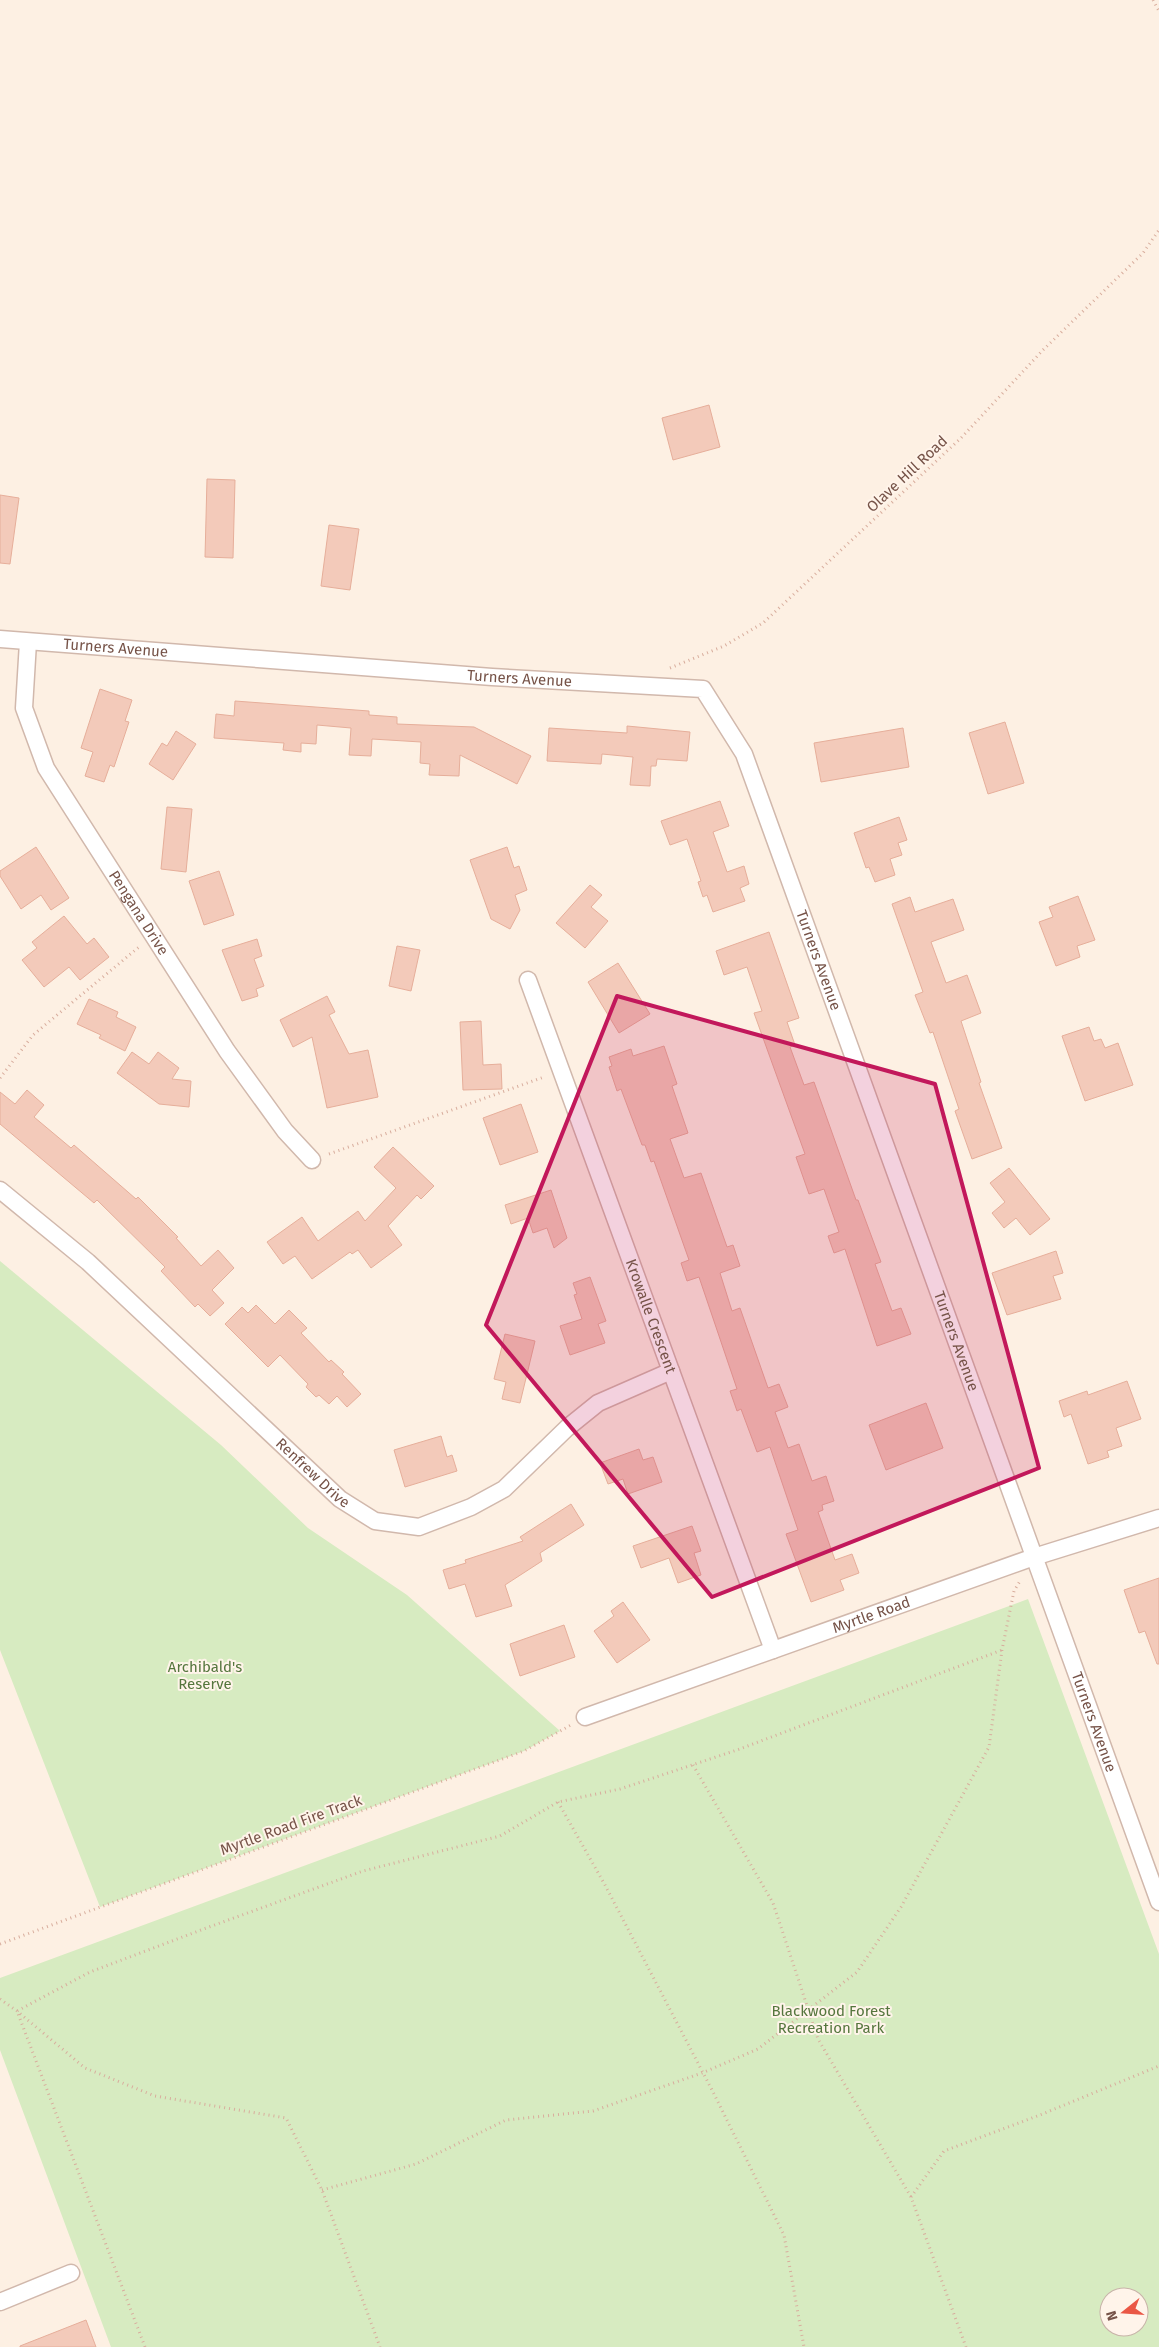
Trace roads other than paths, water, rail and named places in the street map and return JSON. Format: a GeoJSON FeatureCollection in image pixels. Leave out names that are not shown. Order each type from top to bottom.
{"type":"FeatureCollection","features":[{"type":"Feature","properties":{"kind":"street","name":"Turners Avenue"},"geometry":{"type":"LineString","coordinates":[[0,639],[482,676],[703,689],[744,754],[1159,1902]]}},
{"type":"Feature","properties":{"kind":"street","name":"Pengana Drive"},"geometry":{"type":"LineString","coordinates":[[28,642],[24,708],[46,768],[152,936],[227,1050],[279,1122],[312,1160]]}},
{"type":"Feature","properties":{"kind":"street","name":"Krowalle Crescent"},"geometry":{"type":"LineString","coordinates":[[528,980],[773,1650]]}},
{"type":"Feature","properties":{"kind":"street","name":"Renfrew Drive"},"geometry":{"type":"LineString","coordinates":[[0,1190],[88,1262],[340,1499],[375,1521],[419,1527],[471,1507],[504,1489],[598,1402],[671,1371]]}},
{"type":"Feature","properties":{"kind":"street","name":"Myrtle Road"},"geometry":{"type":"LineString","coordinates":[[585,1717],[1034,1557],[1159,1518]]}},
{"type":"Feature","properties":{"kind":"street"},"geometry":{"type":"LineString","coordinates":[[0,2302],[71,2273]]}},
{"type":"Feature","properties":{"kind":"park label","name":"Archibald's Reserve"},"geometry":{"type":"Point","coordinates":[205,1676]}},
{"type":"Feature","properties":{"kind":"park label","name":"Blackwood Forest Recreation Park"},"geometry":{"type":"Point","coordinates":[831,2020]}}]}
